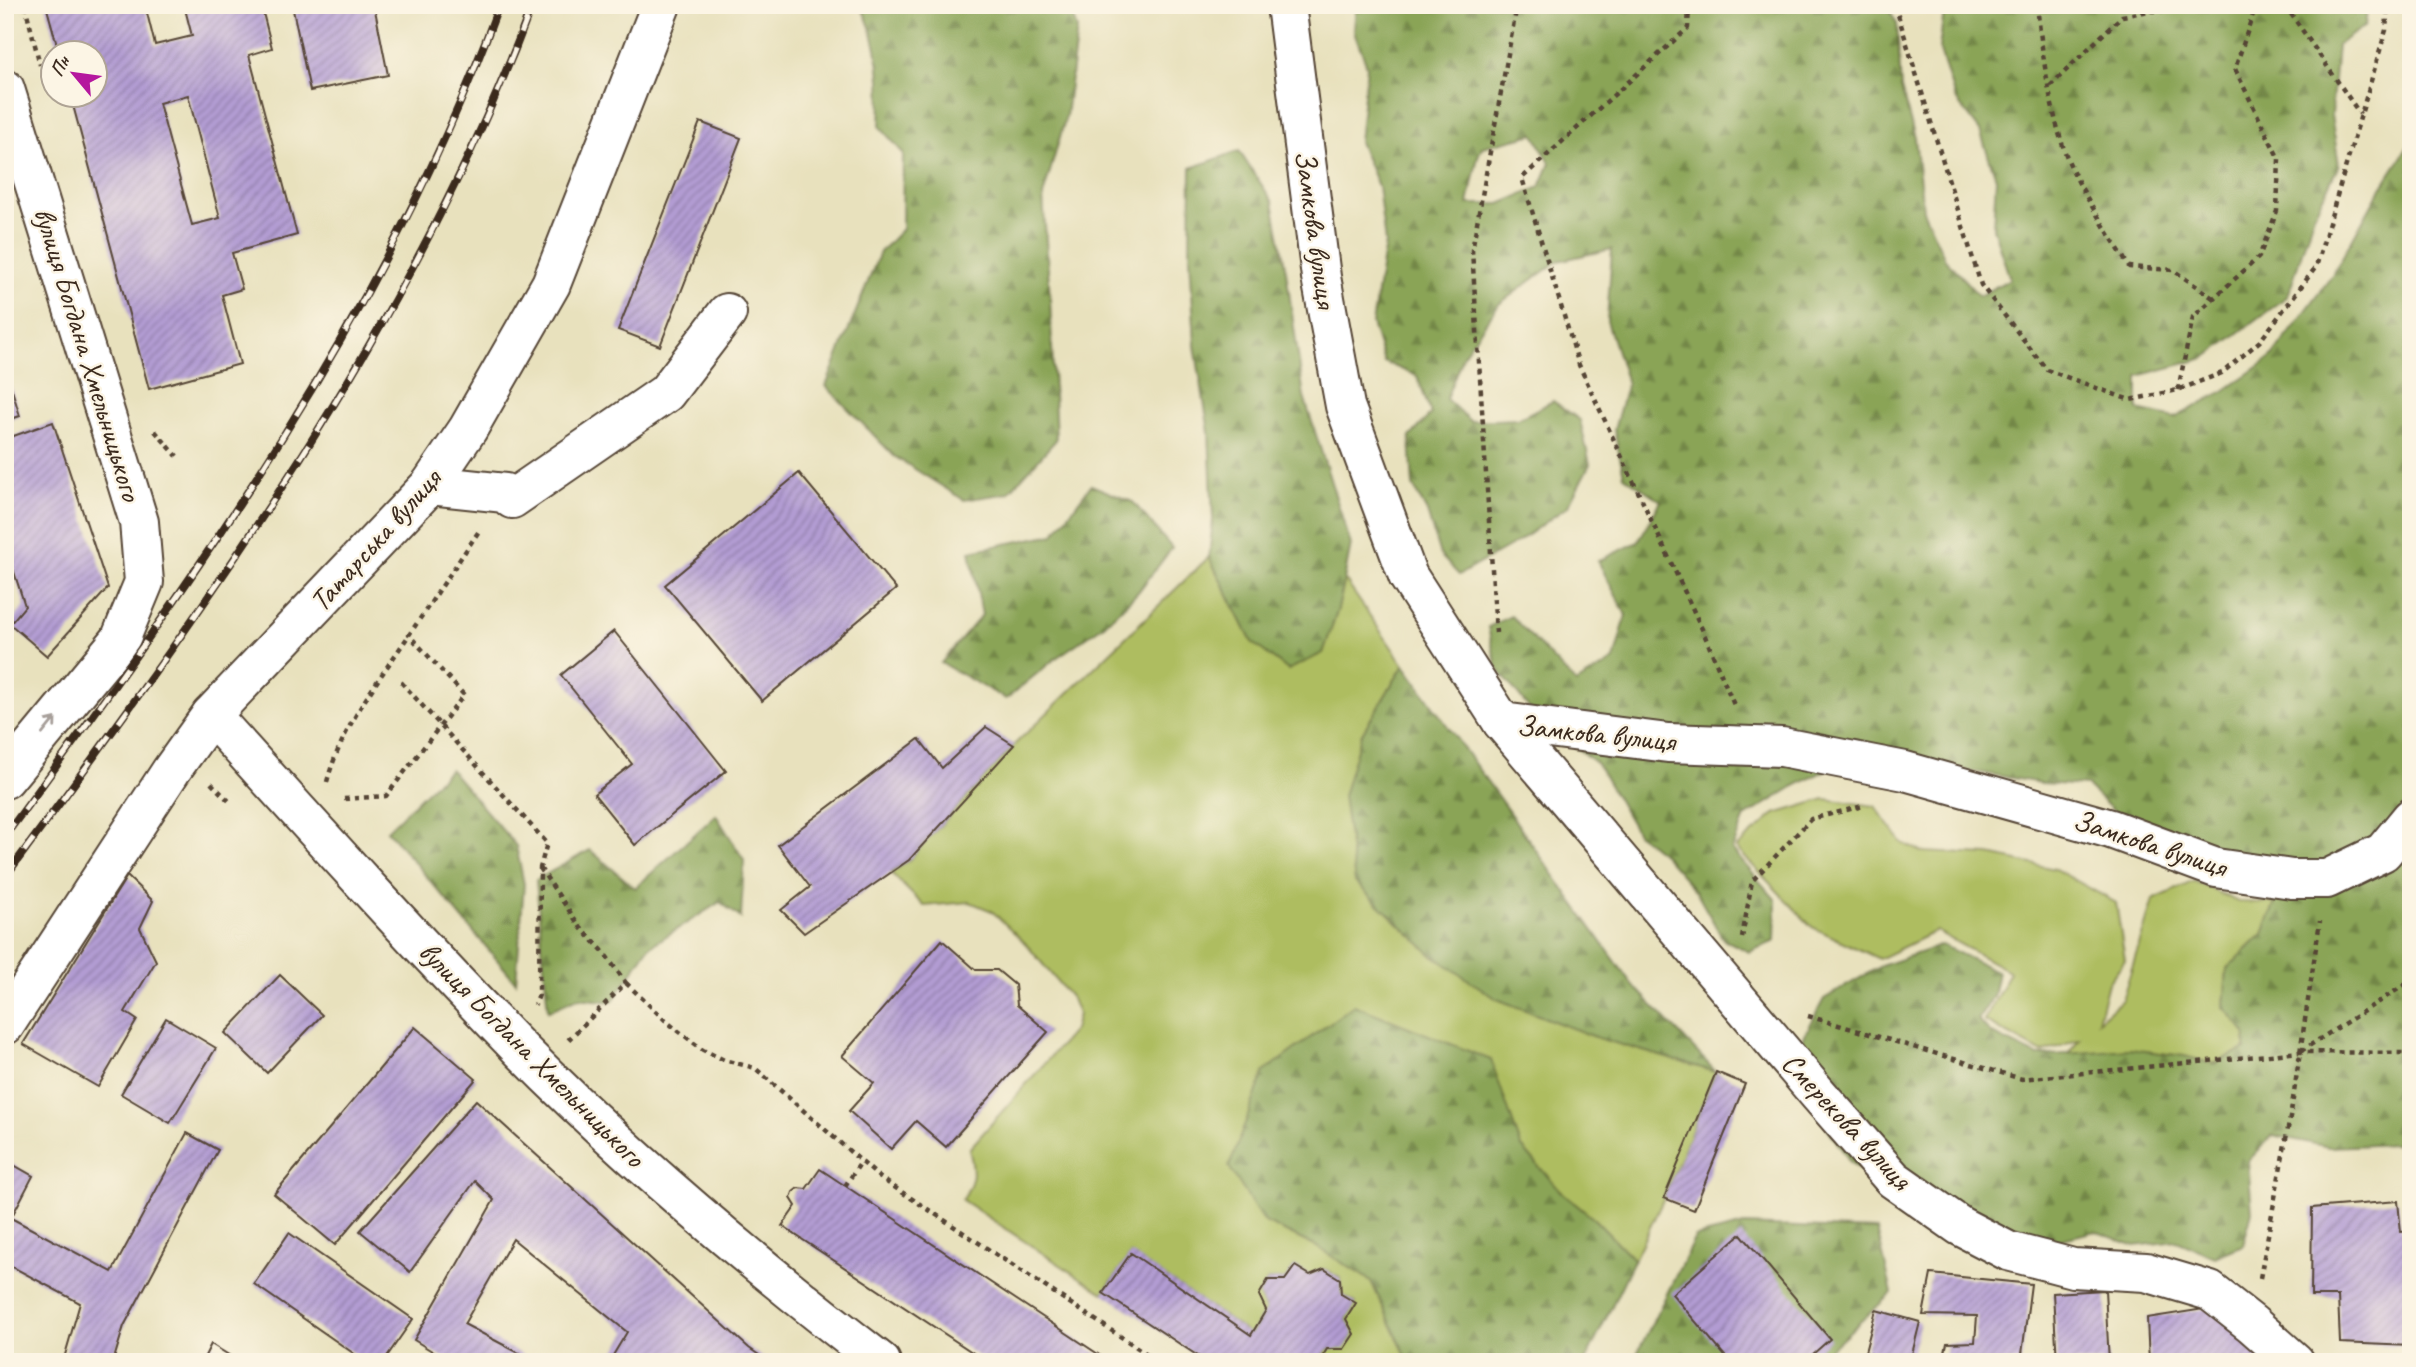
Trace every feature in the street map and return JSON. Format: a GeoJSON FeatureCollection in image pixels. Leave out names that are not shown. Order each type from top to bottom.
{"type":"FeatureCollection","features":[{"type":"Feature","properties":{"kind":"street","name":"Татарська вулиця"},"geometry":{"type":"LineString","coordinates":[[5,1025],[211,715],[430,485],[468,429],[551,284],[661,5]]}},
{"type":"Feature","properties":{"kind":"street","name":"Замкова вулиця"},"geometry":{"type":"LineString","coordinates":[[1286,5],[1321,277],[1345,406],[1408,576],[1502,722],[1668,743],[1782,747],[1905,771],[2111,828],[2217,869],[2292,879],[2327,879],[2383,852],[2410,819]]}},
{"type":"Feature","properties":{"kind":"street","name":"вулиця Богдана Хмельницького"},"geometry":{"type":"LineString","coordinates":[[5,89],[139,522],[144,582],[120,640],[5,779]]}},
{"type":"Feature","properties":{"kind":"street"},"geometry":{"type":"LineString","coordinates":[[430,485],[505,492],[512,499],[666,393],[727,313]]}},
{"type":"Feature","properties":{"kind":"street","name":"вулиця Богдана Хмельницького"},"geometry":{"type":"LineString","coordinates":[[211,715],[522,1051],[661,1181],[783,1286],[881,1362]]}},
{"type":"Feature","properties":{"kind":"street","name":"Смерекова вулиця"},"geometry":{"type":"LineString","coordinates":[[1502,722],[1893,1179],[1960,1226],[2008,1251],[2073,1268],[2146,1272],[2210,1291],[2295,1362]]}},
{"type":"Feature","properties":{"kind":"path"},"geometry":{"type":"LineString","coordinates":[[1496,639],[1472,250],[1517,5]]}},
{"type":"Feature","properties":{"kind":"path"},"geometry":{"type":"LineString","coordinates":[[1689,5],[1688,28],[1522,178],[1579,365],[1702,629],[1752,746]]}},
{"type":"Feature","properties":{"kind":"path"},"geometry":{"type":"LineString","coordinates":[[1946,5],[1896,7],[1981,285],[2047,370],[2130,400],[2178,390],[2222,373],[2260,341],[2316,267],[2386,30],[2388,5]]}},
{"type":"Feature","properties":{"kind":"path"},"geometry":{"type":"LineString","coordinates":[[2037,5],[2043,60],[2064,149],[2129,267],[2173,270],[2213,298]]}},
{"type":"Feature","properties":{"kind":"path"},"geometry":{"type":"LineString","coordinates":[[2050,86],[2122,16],[2149,11],[2206,11],[2216,5]]}},
{"type":"Feature","properties":{"kind":"path"},"geometry":{"type":"LineString","coordinates":[[2178,390],[2193,317],[2259,257],[2277,211],[2279,159],[2235,68],[2256,5]]}},
{"type":"Feature","properties":{"kind":"path"},"geometry":{"type":"LineString","coordinates":[[2285,5],[2360,115]]}},
{"type":"Feature","properties":{"kind":"path"},"geometry":{"type":"LineString","coordinates":[[325,789],[333,757],[368,696],[505,492]]}},
{"type":"Feature","properties":{"kind":"path"},"geometry":{"type":"LineString","coordinates":[[335,799],[386,796],[464,695],[409,635]]}},
{"type":"Feature","properties":{"kind":"path"},"geometry":{"type":"LineString","coordinates":[[401,682],[547,843],[540,868],[539,995],[534,1008]]}},
{"type":"Feature","properties":{"kind":"path"},"geometry":{"type":"LineString","coordinates":[[210,782],[238,811]]}},
{"type":"Feature","properties":{"kind":"path"},"geometry":{"type":"LineString","coordinates":[[1732,993],[1752,881],[1811,819],[1873,803]]}},
{"type":"Feature","properties":{"kind":"path"},"geometry":{"type":"LineString","coordinates":[[540,868],[581,928],[602,950],[626,983],[667,1022],[703,1050],[724,1060],[755,1068],[879,1177],[1158,1362]]}},
{"type":"Feature","properties":{"kind":"path"},"geometry":{"type":"LineString","coordinates":[[2252,1324],[2300,1052],[2327,879]]}},
{"type":"Feature","properties":{"kind":"path"},"geometry":{"type":"LineString","coordinates":[[2300,1052],[2411,981]]}},
{"type":"Feature","properties":{"kind":"path"},"geometry":{"type":"LineString","coordinates":[[567,1041],[626,983]]}},
{"type":"Feature","properties":{"kind":"path"},"geometry":{"type":"LineString","coordinates":[[1798,1013],[2022,1079],[2300,1052],[2411,1053]]}},
{"type":"Feature","properties":{"kind":"path"},"geometry":{"type":"LineString","coordinates":[[845,1186],[861,1162]]}},
{"type":"Feature","properties":{"kind":"green space"},"geometry":{"type":"Polygon","coordinates":[[[860,5],[1069,5],[1077,29],[1066,116],[1043,196],[1056,440],[1008,493],[964,500],[894,456],[826,386],[880,252],[902,229],[903,153],[880,127],[879,64],[872,34],[860,5]]]}},
{"type":"Feature","properties":{"kind":"green space"},"geometry":{"type":"Polygon","coordinates":[[[1356,5],[1885,5],[1897,23],[1901,88],[1915,138],[1923,210],[1945,259],[1979,296],[2010,279],[1993,228],[1996,178],[1980,131],[1955,98],[1939,48],[1945,5],[2368,5],[2365,26],[2337,45],[2331,115],[2339,165],[2314,214],[2288,296],[2205,358],[2138,376],[2138,410],[2175,418],[2224,391],[2271,358],[2333,274],[2374,200],[2411,142],[2411,1147],[2396,1144],[2329,1147],[2273,1135],[2248,1161],[2252,1212],[2243,1245],[2215,1257],[2177,1241],[2135,1246],[2095,1231],[2048,1243],[1981,1214],[1939,1208],[1887,1188],[1851,1163],[1810,1102],[1792,1059],[1824,999],[1881,966],[1942,945],[1998,972],[1993,996],[1978,1020],[1990,1033],[2038,1056],[2129,1049],[2184,1056],[2214,1064],[2245,1049],[2246,1033],[2224,1007],[2227,969],[2263,934],[2275,903],[2272,872],[2200,857],[2120,817],[2087,786],[2041,783],[1971,771],[1837,764],[1745,817],[1732,850],[1776,900],[1775,941],[1749,952],[1723,939],[1695,890],[1664,855],[1637,833],[1597,764],[1537,718],[1497,668],[1488,627],[1511,616],[1576,683],[1614,660],[1626,615],[1598,561],[1638,542],[1661,501],[1624,476],[1614,430],[1627,383],[1607,321],[1612,249],[1558,261],[1499,304],[1463,355],[1446,399],[1470,421],[1518,419],[1553,401],[1580,420],[1590,464],[1568,506],[1519,541],[1459,575],[1440,555],[1427,512],[1413,486],[1410,437],[1431,414],[1417,376],[1384,362],[1372,324],[1385,243],[1378,186],[1359,142],[1367,66],[1354,31],[1356,5]],[[1534,134],[1482,147],[1468,204],[1500,204],[1540,187],[1550,163],[1534,134]]]}},
{"type":"Feature","properties":{"kind":"green space"},"geometry":{"type":"Polygon","coordinates":[[[1239,151],[1273,202],[1304,397],[1351,545],[1338,609],[1323,653],[1288,670],[1252,642],[1209,557],[1213,519],[1209,432],[1195,346],[1190,257],[1191,168],[1239,151]]]}},
{"type":"Feature","properties":{"kind":"green space"},"geometry":{"type":"Polygon","coordinates":[[[1091,485],[1133,502],[1172,548],[1138,592],[1104,625],[1056,658],[1006,699],[941,663],[982,615],[970,551],[1054,534],[1091,485]]]}},
{"type":"Feature","properties":{"kind":"green space"},"geometry":{"type":"Polygon","coordinates":[[[1209,557],[1252,642],[1323,653],[1345,580],[1404,665],[1361,735],[1497,999],[1598,1038],[1716,1072],[1664,1198],[1634,1260],[1595,1220],[1562,1193],[1521,1146],[1490,1060],[1263,1221],[1317,1247],[1371,1281],[1409,1362],[1319,1362],[1327,1349],[1344,1348],[1353,1334],[1346,1319],[1356,1303],[1341,1294],[1340,1278],[1324,1269],[1310,1275],[1295,1266],[1285,1280],[1268,1280],[1259,1295],[1266,1310],[1251,1335],[1131,1254],[1103,1293],[962,1200],[973,1176],[969,1149],[1074,1030],[1078,1014],[1072,999],[1026,944],[992,911],[970,902],[924,906],[891,873],[909,860],[1014,745],[1209,557]]]}},
{"type":"Feature","properties":{"kind":"green space"},"geometry":{"type":"Polygon","coordinates":[[[1404,665],[1631,983],[1716,1072],[1598,1038],[1497,999],[1432,955],[1355,882],[1343,796],[1361,735],[1404,665]]]}},
{"type":"Feature","properties":{"kind":"green space"},"geometry":{"type":"Polygon","coordinates":[[[450,769],[516,846],[524,884],[516,982],[387,830],[450,769]]]}},
{"type":"Feature","properties":{"kind":"green space"},"geometry":{"type":"Polygon","coordinates":[[[1825,799],[1875,806],[1902,843],[1922,852],[1989,855],[2055,869],[2116,903],[2125,960],[2108,983],[2098,1021],[2122,1000],[2153,900],[2194,881],[2238,902],[2275,903],[2263,934],[2227,969],[2224,1007],[2246,1033],[2245,1049],[2214,1064],[2184,1056],[2129,1049],[2067,1055],[2080,1039],[2042,1053],[1984,1021],[2010,972],[1936,931],[1879,959],[1812,927],[1736,848],[1775,814],[1825,799]]]}},
{"type":"Feature","properties":{"kind":"green space"},"geometry":{"type":"Polygon","coordinates":[[[716,815],[744,860],[741,918],[720,902],[649,947],[612,1002],[578,998],[548,1011],[536,880],[590,850],[635,888],[716,815]]]}},
{"type":"Feature","properties":{"kind":"green space"},"geometry":{"type":"Polygon","coordinates":[[[1354,1005],[1491,1060],[1521,1146],[1562,1193],[1595,1220],[1634,1260],[1585,1362],[1409,1362],[1371,1281],[1317,1247],[1263,1221],[1229,1167],[1264,1072],[1354,1005]]]}},
{"type":"Feature","properties":{"kind":"green space"},"geometry":{"type":"Polygon","coordinates":[[[1744,1225],[1877,1230],[1892,1293],[1816,1362],[1633,1362],[1695,1237],[1744,1225]]]}},
{"type":"Feature","properties":{"kind":"building"},"geometry":{"type":"Polygon","coordinates":[[[46,5],[145,5],[155,45],[192,36],[184,5],[261,5],[272,48],[249,55],[297,235],[232,253],[242,289],[222,295],[240,364],[149,389],[74,108],[108,108],[108,38],[55,38],[46,5]],[[188,95],[159,103],[192,225],[220,218],[188,95]]]}},
{"type":"Feature","properties":{"kind":"building"},"geometry":{"type":"Polygon","coordinates":[[[292,5],[374,5],[388,75],[310,91],[292,5]]]}},
{"type":"Feature","properties":{"kind":"building"},"geometry":{"type":"Polygon","coordinates":[[[700,122],[741,138],[660,346],[618,330],[700,122]]]}},
{"type":"Feature","properties":{"kind":"building"},"geometry":{"type":"Polygon","coordinates":[[[5,367],[20,416],[5,421],[5,367]]]}},
{"type":"Feature","properties":{"kind":"building"},"geometry":{"type":"Polygon","coordinates":[[[53,422],[108,588],[47,656],[10,624],[25,606],[5,544],[5,439],[53,422]]]}},
{"type":"Feature","properties":{"kind":"building"},"geometry":{"type":"Polygon","coordinates":[[[799,473],[896,589],[762,701],[665,585],[799,473]]]}},
{"type":"Feature","properties":{"kind":"building"},"geometry":{"type":"Polygon","coordinates":[[[614,631],[726,771],[635,845],[594,794],[632,764],[561,675],[614,631]]]}},
{"type":"Feature","properties":{"kind":"building"},"geometry":{"type":"Polygon","coordinates":[[[986,727],[1014,745],[909,860],[804,933],[781,910],[810,887],[778,845],[919,739],[942,768],[986,727]]]}},
{"type":"Feature","properties":{"kind":"building"},"geometry":{"type":"Polygon","coordinates":[[[127,876],[153,901],[140,928],[156,961],[125,1012],[137,1020],[98,1087],[23,1044],[127,876]]]}},
{"type":"Feature","properties":{"kind":"building"},"geometry":{"type":"Polygon","coordinates":[[[942,940],[976,970],[997,970],[1015,985],[1017,1005],[1048,1032],[946,1147],[916,1121],[891,1149],[849,1111],[874,1083],[842,1056],[942,940]]]}},
{"type":"Feature","properties":{"kind":"building"},"geometry":{"type":"Polygon","coordinates":[[[280,975],[322,1015],[267,1073],[225,1033],[280,975]]]}},
{"type":"Feature","properties":{"kind":"building"},"geometry":{"type":"Polygon","coordinates":[[[166,1018],[216,1048],[170,1123],[121,1094],[166,1018]]]}},
{"type":"Feature","properties":{"kind":"building"},"geometry":{"type":"Polygon","coordinates":[[[415,1027],[476,1079],[335,1245],[274,1194],[415,1027]]]}},
{"type":"Feature","properties":{"kind":"building"},"geometry":{"type":"Polygon","coordinates":[[[1716,1072],[1745,1084],[1694,1210],[1664,1198],[1716,1072]]]}},
{"type":"Feature","properties":{"kind":"building"},"geometry":{"type":"Polygon","coordinates":[[[476,1100],[749,1348],[769,1362],[609,1362],[627,1332],[513,1239],[464,1324],[536,1362],[450,1362],[414,1340],[494,1200],[475,1181],[410,1272],[360,1231],[476,1100]]]}},
{"type":"Feature","properties":{"kind":"building"},"geometry":{"type":"Polygon","coordinates":[[[187,1133],[218,1150],[124,1326],[113,1362],[63,1362],[80,1303],[5,1263],[5,1160],[33,1176],[11,1218],[112,1272],[187,1133]]]}},
{"type":"Feature","properties":{"kind":"building"},"geometry":{"type":"Polygon","coordinates":[[[820,1169],[1110,1362],[987,1362],[782,1226],[796,1206],[791,1198],[793,1192],[798,1188],[806,1189],[820,1169]]]}},
{"type":"Feature","properties":{"kind":"building"},"geometry":{"type":"Polygon","coordinates":[[[2398,1201],[2401,1232],[2411,1231],[2411,1346],[2340,1343],[2338,1296],[2311,1296],[2312,1208],[2398,1201]]]}},
{"type":"Feature","properties":{"kind":"building"},"geometry":{"type":"Polygon","coordinates":[[[289,1233],[413,1319],[383,1362],[366,1362],[254,1284],[289,1233]]]}},
{"type":"Feature","properties":{"kind":"building"},"geometry":{"type":"Polygon","coordinates":[[[1741,1234],[1830,1339],[1804,1362],[1730,1362],[1672,1294],[1741,1234]]]}},
{"type":"Feature","properties":{"kind":"building"},"geometry":{"type":"Polygon","coordinates":[[[1131,1253],[1251,1335],[1266,1310],[1259,1295],[1268,1280],[1285,1280],[1295,1266],[1310,1275],[1324,1269],[1340,1279],[1341,1294],[1356,1303],[1346,1319],[1354,1334],[1344,1349],[1327,1349],[1319,1362],[1207,1362],[1103,1293],[1131,1253]]]}},
{"type":"Feature","properties":{"kind":"building"},"geometry":{"type":"Polygon","coordinates":[[[1931,1274],[2031,1284],[2021,1362],[1943,1362],[1947,1343],[1975,1342],[1977,1316],[1923,1315],[1931,1274]]]}},
{"type":"Feature","properties":{"kind":"building"},"geometry":{"type":"Polygon","coordinates":[[[2105,1290],[2109,1362],[2057,1362],[2053,1293],[2105,1290]]]}},
{"type":"Feature","properties":{"kind":"building"},"geometry":{"type":"Polygon","coordinates":[[[2210,1308],[2277,1362],[2189,1362],[2185,1359],[2149,1362],[2147,1318],[2210,1308]]]}},
{"type":"Feature","properties":{"kind":"building"},"geometry":{"type":"Polygon","coordinates":[[[1876,1310],[1920,1322],[1910,1362],[1900,1362],[1865,1352],[1876,1310]]]}},
{"type":"Feature","properties":{"kind":"building"},"geometry":{"type":"Polygon","coordinates":[[[211,1344],[240,1362],[202,1362],[211,1344]]]}},
{"type":"Feature","properties":{"kind":"building"},"geometry":{"type":"Polygon","coordinates":[[[260,1356],[275,1362],[257,1362],[260,1356]]]}},
{"type":"Feature","properties":{"kind":"railway"},"geometry":{"type":"LineString","coordinates":[[5,836],[216,539],[282,438],[344,334],[402,228],[453,118],[499,5]]}},
{"type":"Feature","properties":{"kind":"railway"},"geometry":{"type":"LineString","coordinates":[[5,877],[156,671],[229,566],[300,459],[366,350],[428,238],[483,123],[532,5]]}}]}
